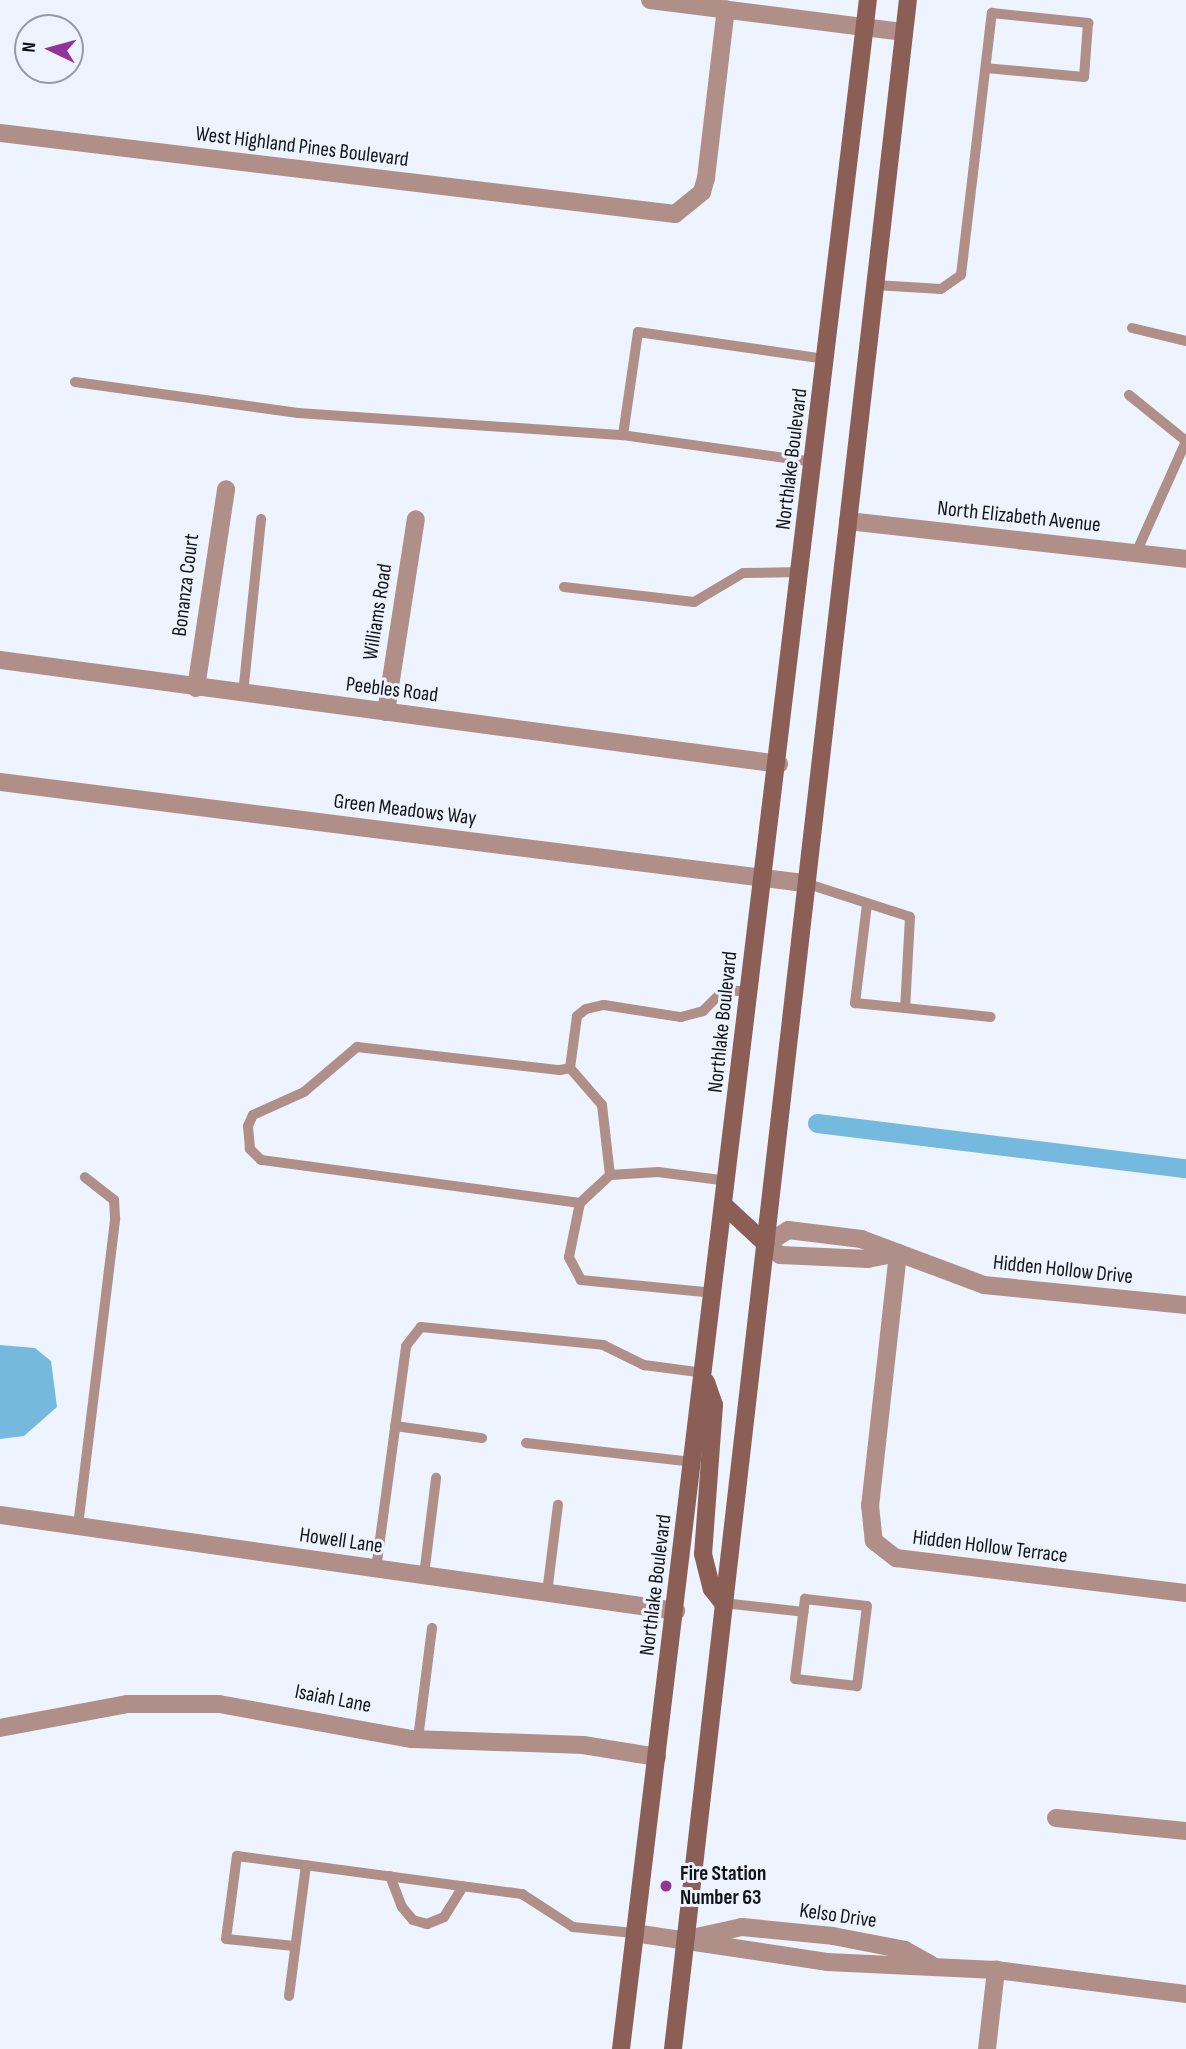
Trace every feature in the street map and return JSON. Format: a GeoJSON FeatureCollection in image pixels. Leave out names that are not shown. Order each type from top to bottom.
{"type":"FeatureCollection","features":[{"type":"Feature","properties":{"kind":"main road","name":"Northlake Boulevard"},"geometry":{"type":"LineString","coordinates":[[621,2049],[726,1207],[762,878],[779,764],[868,0]]}},
{"type":"Feature","properties":{"kind":"main road"},"geometry":{"type":"LineString","coordinates":[[673,2049],[766,1244],[804,883],[908,0]]}},
{"type":"Feature","properties":{"kind":"main road"},"geometry":{"type":"LineString","coordinates":[[726,1207],[766,1244]]}},
{"type":"Feature","properties":{"kind":"main road"},"geometry":{"type":"LineString","coordinates":[[705,1376],[714,1405],[703,1553],[712,1589],[723,1603]]}},
{"type":"Feature","properties":{"kind":"street"},"geometry":{"type":"LineString","coordinates":[[650,0],[904,32]]}},
{"type":"Feature","properties":{"kind":"street","name":"West Highland Pines Boulevard"},"geometry":{"type":"LineString","coordinates":[[0,133],[597,207],[675,214],[702,192],[726,9]]}},
{"type":"Feature","properties":{"kind":"street","name":"Bonanza Court"},"geometry":{"type":"LineString","coordinates":[[196,688],[226,489]]}},
{"type":"Feature","properties":{"kind":"street","name":"Williams Road"},"geometry":{"type":"LineString","coordinates":[[386,712],[416,519]]}},
{"type":"Feature","properties":{"kind":"street","name":"North Elizabeth Avenue"},"geometry":{"type":"LineString","coordinates":[[848,521],[1186,559]]}},
{"type":"Feature","properties":{"kind":"street","name":"Peebles Road"},"geometry":{"type":"LineString","coordinates":[[0,660],[779,764]]}},
{"type":"Feature","properties":{"kind":"street","name":"Green Meadows Way"},"geometry":{"type":"LineString","coordinates":[[0,782],[804,883]]}},
{"type":"Feature","properties":{"kind":"street","name":"Hidden Hollow Drive"},"geometry":{"type":"LineString","coordinates":[[898,1253],[868,1259],[780,1255],[766,1244],[788,1230],[861,1239],[984,1285],[1186,1305]]}},
{"type":"Feature","properties":{"kind":"street","name":"Hidden Hollow Terrace"},"geometry":{"type":"LineString","coordinates":[[898,1253],[870,1505],[874,1542],[896,1559],[1186,1593]]}},
{"type":"Feature","properties":{"kind":"street","name":"Howell Lane"},"geometry":{"type":"LineString","coordinates":[[0,1515],[676,1611]]}},
{"type":"Feature","properties":{"kind":"street","name":"Isaiah Lane"},"geometry":{"type":"LineString","coordinates":[[0,1728],[127,1704],[219,1703],[418,1739],[583,1745],[657,1756]]}},
{"type":"Feature","properties":{"kind":"street"},"geometry":{"type":"LineString","coordinates":[[1056,1818],[1186,1831]]}},
{"type":"Feature","properties":{"kind":"street","name":"Kelso Drive"},"geometry":{"type":"LineString","coordinates":[[687,1939],[742,1927],[833,1936],[905,1950],[936,1968]]}},
{"type":"Feature","properties":{"kind":"street","name":"Kelso Drive"},"geometry":{"type":"LineString","coordinates":[[634,1933],[827,1962],[996,1970],[1186,1994]]}},
{"type":"Feature","properties":{"kind":"street"},"geometry":{"type":"LineString","coordinates":[[987,2049],[996,1970]]}},
{"type":"Feature","properties":{"kind":"lane"},"geometry":{"type":"LineString","coordinates":[[875,285],[941,289],[961,275],[992,13],[1088,23],[1084,77],[986,68]]}},
{"type":"Feature","properties":{"kind":"lane"},"geometry":{"type":"LineString","coordinates":[[1132,328],[1186,341]]}},
{"type":"Feature","properties":{"kind":"lane"},"geometry":{"type":"LineString","coordinates":[[624,435],[638,332],[826,359]]}},
{"type":"Feature","properties":{"kind":"lane"},"geometry":{"type":"LineString","coordinates":[[75,382],[299,413],[624,435],[814,462]]}},
{"type":"Feature","properties":{"kind":"lane"},"geometry":{"type":"LineString","coordinates":[[1129,395],[1186,441],[1136,553]]}},
{"type":"Feature","properties":{"kind":"lane"},"geometry":{"type":"LineString","coordinates":[[243,694],[261,519]]}},
{"type":"Feature","properties":{"kind":"lane"},"geometry":{"type":"LineString","coordinates":[[564,587],[694,602],[743,572],[801,572]]}},
{"type":"Feature","properties":{"kind":"lane"},"geometry":{"type":"LineString","coordinates":[[804,883],[867,904],[904,910],[910,917],[905,1008]]}},
{"type":"Feature","properties":{"kind":"lane"},"geometry":{"type":"LineString","coordinates":[[867,904],[855,1003],[991,1017]]}},
{"type":"Feature","properties":{"kind":"lane"},"geometry":{"type":"LineString","coordinates":[[570,1068],[577,1016],[586,1009],[604,1005],[681,1017],[703,1012],[724,990],[750,992]]}},
{"type":"Feature","properties":{"kind":"lane"},"geometry":{"type":"LineString","coordinates":[[580,1203],[261,1160],[247,1137],[253,1115],[304,1092],[357,1047],[570,1068],[602,1105],[610,1175]]}},
{"type":"Feature","properties":{"kind":"lane"},"geometry":{"type":"LineString","coordinates":[[715,1293],[581,1280],[569,1257],[580,1203],[610,1175],[658,1172],[729,1181]]}},
{"type":"Feature","properties":{"kind":"lane"},"geometry":{"type":"LineString","coordinates":[[78,1526],[115,1218],[114,1200],[85,1177]]}},
{"type":"Feature","properties":{"kind":"lane"},"geometry":{"type":"LineString","coordinates":[[376,1569],[406,1346],[421,1326],[603,1345],[644,1365],[705,1376]]}},
{"type":"Feature","properties":{"kind":"lane"},"geometry":{"type":"LineString","coordinates":[[395,1426],[482,1438]]}},
{"type":"Feature","properties":{"kind":"lane"},"geometry":{"type":"LineString","coordinates":[[526,1443],[694,1462]]}},
{"type":"Feature","properties":{"kind":"lane"},"geometry":{"type":"LineString","coordinates":[[424,1575],[436,1478]]}},
{"type":"Feature","properties":{"kind":"lane"},"geometry":{"type":"LineString","coordinates":[[547,1593],[558,1505]]}},
{"type":"Feature","properties":{"kind":"lane"},"geometry":{"type":"LineString","coordinates":[[805,1599],[867,1606],[857,1686],[795,1679],[804,1612],[805,1599]]}},
{"type":"Feature","properties":{"kind":"lane"},"geometry":{"type":"LineString","coordinates":[[723,1603],[804,1612]]}},
{"type":"Feature","properties":{"kind":"lane"},"geometry":{"type":"LineString","coordinates":[[418,1739],[432,1628]]}},
{"type":"Feature","properties":{"kind":"lane"},"geometry":{"type":"LineString","coordinates":[[294,1946],[226,1939],[237,1856],[522,1894],[573,1927],[634,1933]]}},
{"type":"Feature","properties":{"kind":"lane"},"geometry":{"type":"LineString","coordinates":[[289,1996],[306,1865]]}},
{"type":"Feature","properties":{"kind":"lane"},"geometry":{"type":"LineString","coordinates":[[390,1876],[408,1913],[427,1924],[444,1917],[463,1886]]}},
{"type":"Feature","properties":{"kind":"water"},"geometry":{"type":"Polygon","coordinates":[[[0,1345],[35,1348],[51,1361],[57,1407],[24,1436],[0,1439],[0,1345]]]}},
{"type":"Feature","properties":{"kind":"waterway"},"geometry":{"type":"LineString","coordinates":[[817,1123],[1186,1168]]}},
{"type":"Feature","properties":{"kind":"place","name":"Fire Station Number 63"},"geometry":{"type":"Point","coordinates":[666,1886]}}]}
